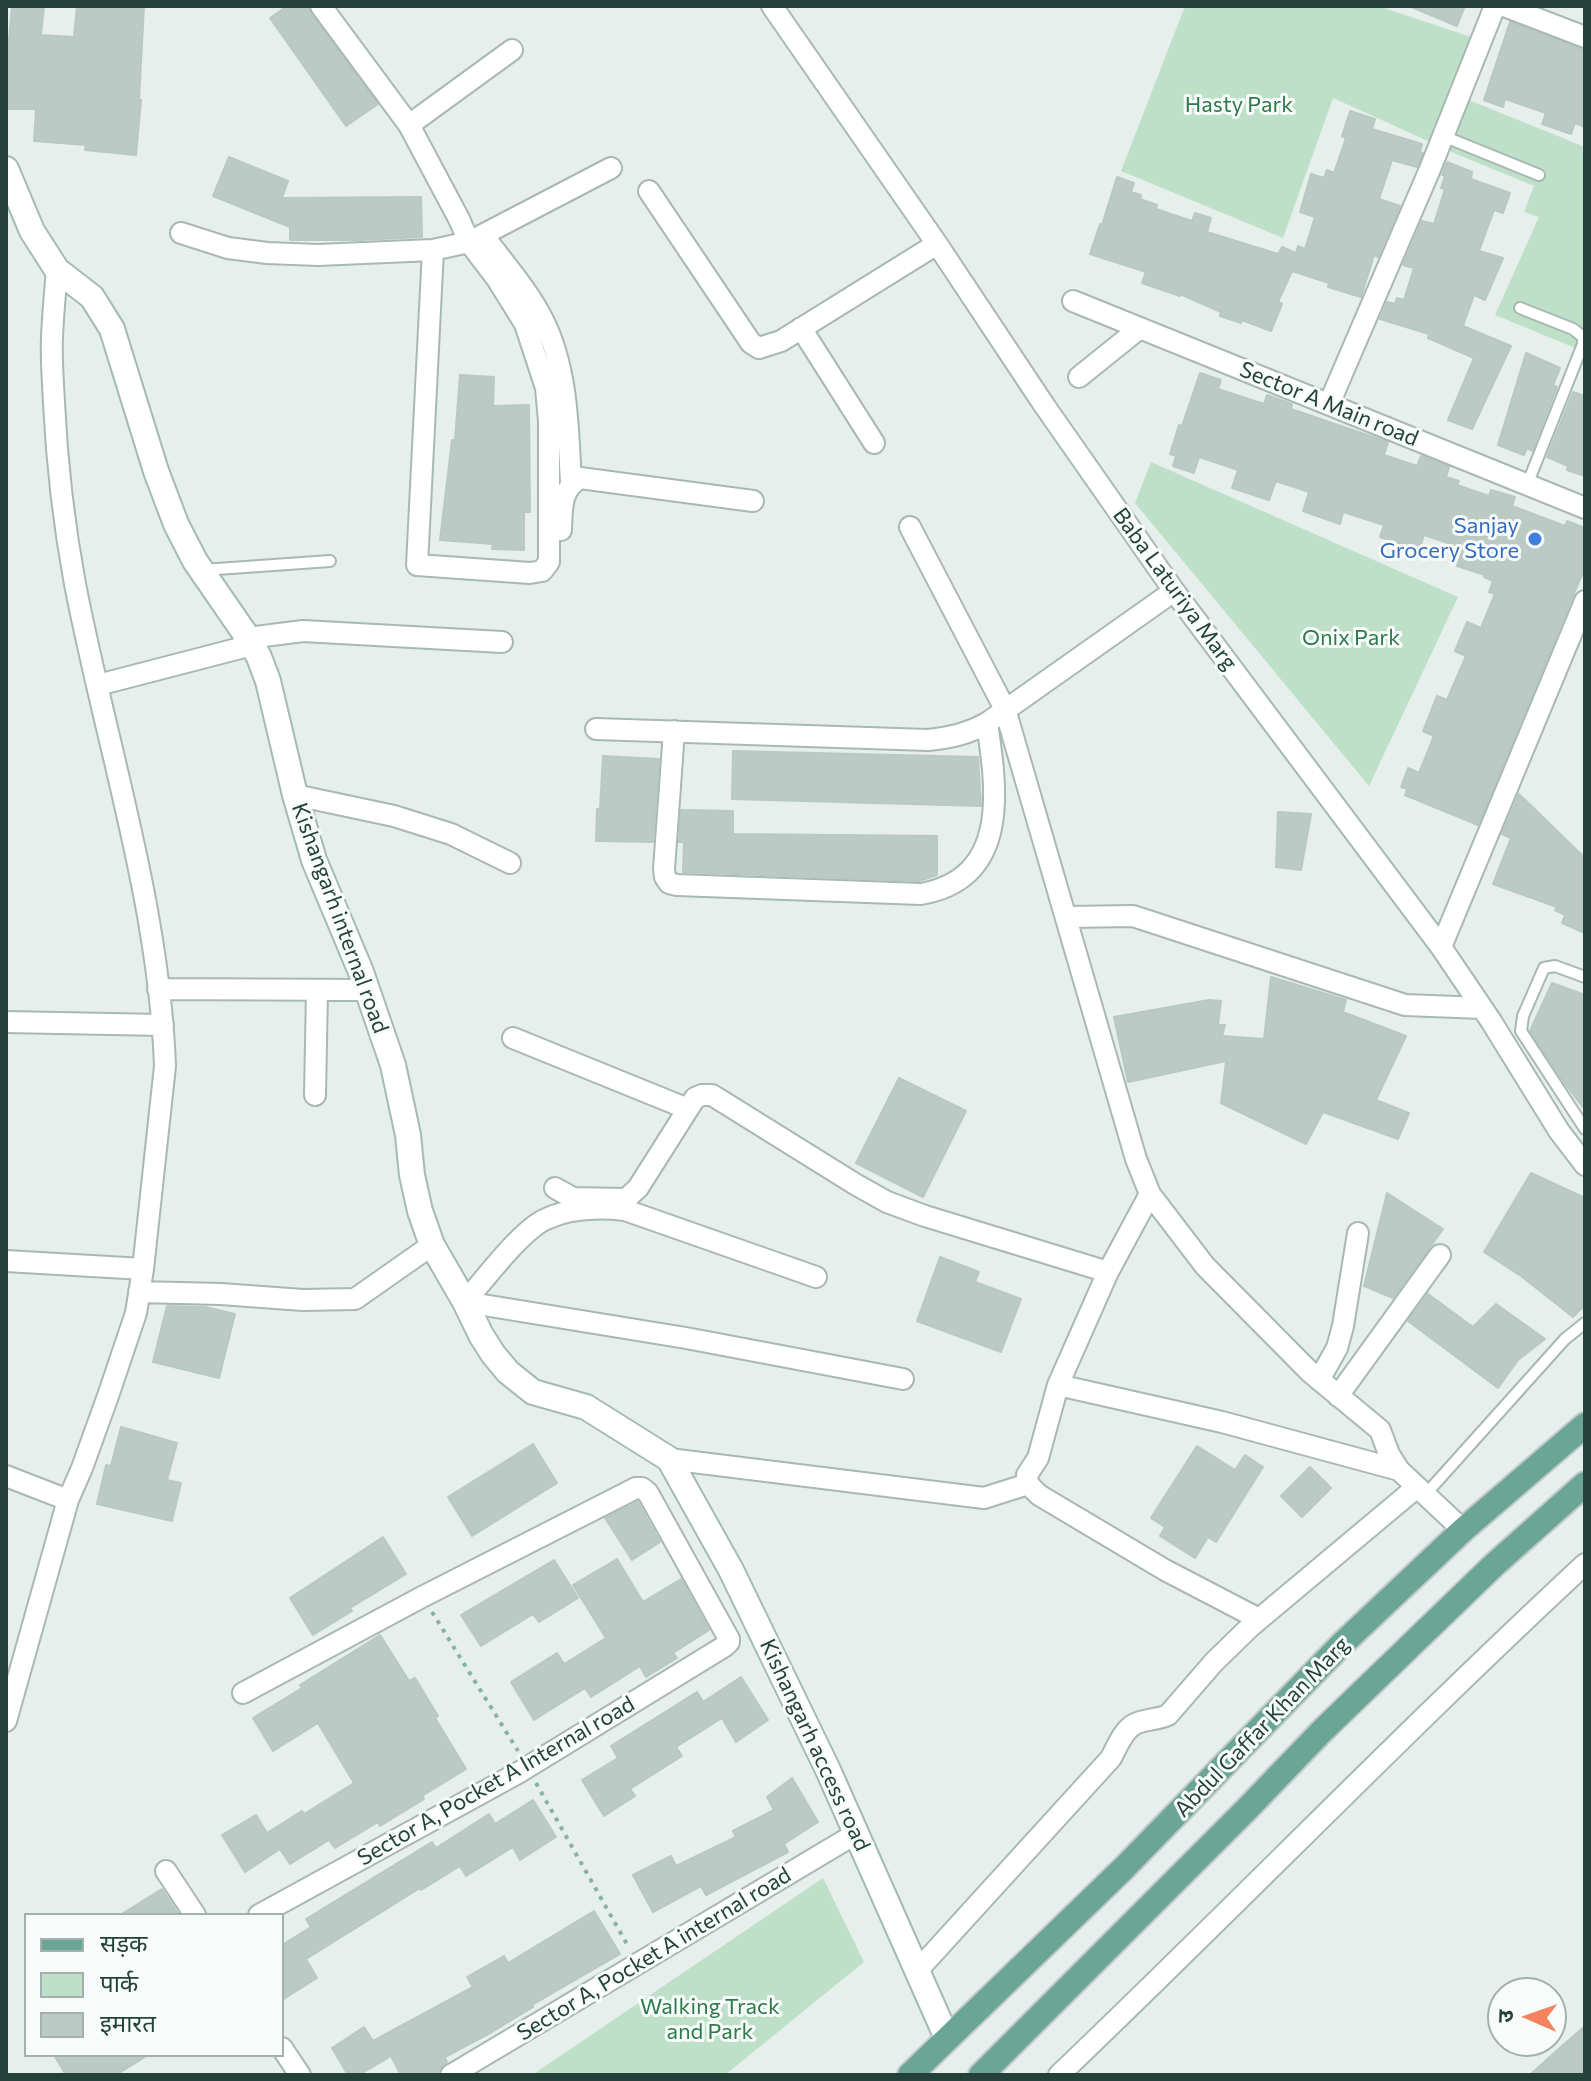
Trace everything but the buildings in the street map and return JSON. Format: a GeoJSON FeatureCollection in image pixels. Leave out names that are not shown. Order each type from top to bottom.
{"type":"FeatureCollection","features":[{"type":"Feature","properties":{"kind":"main road","name":"Abdul Gaffar Khan Marg"},"geometry":{"type":"LineString","coordinates":[[910,2075],[1124,1868],[1341,1645],[1463,1530],[1585,1425]]}},
{"type":"Feature","properties":{"kind":"main road","name":"Abdul Gaffar Khan Marg"},"geometry":{"type":"LineString","coordinates":[[981,2075],[1333,1720],[1494,1565],[1585,1484]]}},
{"type":"Feature","properties":{"kind":"street"},"geometry":{"type":"LineString","coordinates":[[321,6],[409,125],[459,219],[543,321],[558,362],[565,397],[571,483]]}},
{"type":"Feature","properties":{"kind":"street","name":"Baba Laturiya Marg"},"geometry":{"type":"LineString","coordinates":[[772,6],[1174,591],[1441,947],[1482,1008],[1514,1038],[1559,1131],[1585,1165]]}},
{"type":"Feature","properties":{"kind":"street"},"geometry":{"type":"LineString","coordinates":[[1329,404],[1383,282],[1495,6]]}},
{"type":"Feature","properties":{"kind":"street"},"geometry":{"type":"LineString","coordinates":[[1504,6],[1585,37]]}},
{"type":"Feature","properties":{"kind":"street"},"geometry":{"type":"LineString","coordinates":[[409,125],[512,50]]}},
{"type":"Feature","properties":{"kind":"street"},"geometry":{"type":"LineString","coordinates":[[181,233],[228,248],[267,253],[318,255],[433,250],[476,239],[611,168]]}},
{"type":"Feature","properties":{"kind":"street"},"geometry":{"type":"LineString","coordinates":[[6,169],[32,231],[57,270],[52,338],[56,439],[68,540],[149,927],[163,1025],[165,1066],[136,1313],[68,1500],[6,1721]]}},
{"type":"Feature","properties":{"kind":"street"},"geometry":{"type":"LineString","coordinates":[[649,191],[751,343],[759,348],[781,341],[937,244]]}},
{"type":"Feature","properties":{"kind":"street"},"geometry":{"type":"LineString","coordinates":[[433,250],[417,565],[530,573],[542,571],[549,562],[549,421],[546,388],[525,324],[476,239]]}},
{"type":"Feature","properties":{"kind":"street","name":"Kishangarh internal road"},"geometry":{"type":"LineString","coordinates":[[57,270],[92,297],[112,329],[156,471],[176,524],[201,570],[250,642],[268,681],[314,860],[368,990],[399,1086],[412,1175],[432,1245],[481,1335],[508,1372],[533,1392],[586,1407],[669,1459]]}},
{"type":"Feature","properties":{"kind":"street","name":"Sector A Main road"},"geometry":{"type":"LineString","coordinates":[[1073,301],[1585,508]]}},
{"type":"Feature","properties":{"kind":"street"},"geometry":{"type":"LineString","coordinates":[[801,328],[874,443]]}},
{"type":"Feature","properties":{"kind":"street"},"geometry":{"type":"LineString","coordinates":[[1079,377],[1140,328]]}},
{"type":"Feature","properties":{"kind":"street"},"geometry":{"type":"LineString","coordinates":[[561,558],[562,504],[566,490],[580,478],[753,501]]}},
{"type":"Feature","properties":{"kind":"street"},"geometry":{"type":"LineString","coordinates":[[910,527],[1005,709],[1136,1159],[1150,1194],[1205,1266],[1319,1380],[1380,1430],[1399,1470],[1463,1530]]}},
{"type":"Feature","properties":{"kind":"street"},"geometry":{"type":"LineString","coordinates":[[596,729],[928,740],[953,737],[987,723],[1174,591]]}},
{"type":"Feature","properties":{"kind":"street"},"geometry":{"type":"LineString","coordinates":[[1441,947],[1585,601]]}},
{"type":"Feature","properties":{"kind":"street"},"geometry":{"type":"LineString","coordinates":[[98,685],[250,642],[303,631],[502,642]]}},
{"type":"Feature","properties":{"kind":"street"},"geometry":{"type":"LineString","coordinates":[[674,731],[664,869],[669,883],[921,894],[939,891],[969,870],[983,853],[992,832],[996,790],[987,723]]}},
{"type":"Feature","properties":{"kind":"street"},"geometry":{"type":"LineString","coordinates":[[295,795],[394,816],[451,834],[510,863]]}},
{"type":"Feature","properties":{"kind":"street"},"geometry":{"type":"LineString","coordinates":[[1067,917],[1133,916],[1405,1005],[1482,1008]]}},
{"type":"Feature","properties":{"kind":"street"},"geometry":{"type":"LineString","coordinates":[[158,989],[368,990]]}},
{"type":"Feature","properties":{"kind":"street"},"geometry":{"type":"LineString","coordinates":[[315,1095],[317,990]]}},
{"type":"Feature","properties":{"kind":"street"},"geometry":{"type":"LineString","coordinates":[[6,1022],[163,1025]]}},
{"type":"Feature","properties":{"kind":"street"},"geometry":{"type":"LineString","coordinates":[[513,1038],[688,1109]]}},
{"type":"Feature","properties":{"kind":"street"},"geometry":{"type":"LineString","coordinates":[[555,1188],[573,1198],[626,1199],[638,1188],[695,1098],[712,1095],[887,1202],[1108,1272]]}},
{"type":"Feature","properties":{"kind":"street"},"geometry":{"type":"LineString","coordinates":[[1150,1194],[1108,1272],[1058,1385],[1038,1458],[1027,1475],[1028,1484],[1039,1495],[1165,1570],[1259,1619]]}},
{"type":"Feature","properties":{"kind":"street"},"geometry":{"type":"LineString","coordinates":[[465,1302],[528,1231],[545,1219],[600,1207],[625,1210],[816,1277]]}},
{"type":"Feature","properties":{"kind":"street"},"geometry":{"type":"LineString","coordinates":[[1319,1380],[1337,1348],[1343,1326],[1358,1233]]}},
{"type":"Feature","properties":{"kind":"street"},"geometry":{"type":"LineString","coordinates":[[139,1292],[303,1300],[355,1299],[432,1245]]}},
{"type":"Feature","properties":{"kind":"street"},"geometry":{"type":"LineString","coordinates":[[1338,1396],[1440,1255]]}},
{"type":"Feature","properties":{"kind":"street"},"geometry":{"type":"LineString","coordinates":[[6,1261],[143,1269]]}},
{"type":"Feature","properties":{"kind":"street"},"geometry":{"type":"LineString","coordinates":[[465,1302],[686,1338],[903,1379]]}},
{"type":"Feature","properties":{"kind":"street"},"geometry":{"type":"LineString","coordinates":[[1058,1385],[1245,1428],[1399,1470]]}},
{"type":"Feature","properties":{"kind":"street"},"geometry":{"type":"LineString","coordinates":[[669,1459],[984,1498],[1028,1484]]}},
{"type":"Feature","properties":{"kind":"street","name":"Kishangarh access road"},"geometry":{"type":"LineString","coordinates":[[669,1459],[731,1570],[857,1833],[947,2038]]}},
{"type":"Feature","properties":{"kind":"street"},"geometry":{"type":"LineString","coordinates":[[6,1476],[68,1500]]}},
{"type":"Feature","properties":{"kind":"street","name":"Sector A, Pocket A Internal road"},"geometry":{"type":"LineString","coordinates":[[243,1693],[422,1597],[642,1488],[648,1493],[728,1635],[729,1642],[527,1767],[263,1913]]}},
{"type":"Feature","properties":{"kind":"street"},"geometry":{"type":"LineString","coordinates":[[917,1971],[1111,1758],[1133,1725],[1168,1715],[1214,1662],[1259,1619],[1421,1491]]}},
{"type":"Feature","properties":{"kind":"street"},"geometry":{"type":"LineString","coordinates":[[1059,2075],[1183,1957],[1482,1659],[1585,1564]]}},
{"type":"Feature","properties":{"kind":"street","name":"Sector A, Pocket A internal road"},"geometry":{"type":"LineString","coordinates":[[451,2075],[857,1833]]}},
{"type":"Feature","properties":{"kind":"street"},"geometry":{"type":"LineString","coordinates":[[166,1871],[194,1913]]}},
{"type":"Feature","properties":{"kind":"street"},"geometry":{"type":"LineString","coordinates":[[284,2051],[300,2075]]}},
{"type":"Feature","properties":{"kind":"lane"},"geometry":{"type":"LineString","coordinates":[[1443,136],[1539,175]]}},
{"type":"Feature","properties":{"kind":"lane"},"geometry":{"type":"LineString","coordinates":[[1520,308],[1573,329],[1583,337],[1583,344],[1527,485]]}},
{"type":"Feature","properties":{"kind":"lane"},"geometry":{"type":"LineString","coordinates":[[201,570],[330,561]]}},
{"type":"Feature","properties":{"kind":"lane"},"geometry":{"type":"LineString","coordinates":[[1585,977],[1555,966],[1544,968],[1514,1038],[1585,1129]]}},
{"type":"Feature","properties":{"kind":"lane"},"geometry":{"type":"LineString","coordinates":[[1421,1491],[1565,1339],[1585,1323]]}},
{"type":"Feature","properties":{"kind":"green space","name":"Hasty Park"},"geometry":{"type":"Polygon","coordinates":[[[1185,6],[1378,6],[1480,40],[1439,146],[1333,98],[1283,238],[1121,171],[1185,6]]]}},
{"type":"Feature","properties":{"kind":"green space"},"geometry":{"type":"Polygon","coordinates":[[[1469,100],[1585,147],[1585,352],[1495,315],[1539,217],[1524,212],[1534,186],[1449,151],[1469,100]]]}},
{"type":"Feature","properties":{"kind":"green space","name":"Onix Park"},"geometry":{"type":"Polygon","coordinates":[[[1151,462],[1458,597],[1369,786],[1135,503],[1151,462]]]}},
{"type":"Feature","properties":{"kind":"green space","name":"Walking Track and Park"},"geometry":{"type":"Polygon","coordinates":[[[823,1878],[864,1962],[725,2075],[532,2075],[823,1878]]]}},
{"type":"Feature","properties":{"kind":"place","name":"Sanjay Grocery Store"},"geometry":{"type":"Point","coordinates":[1535,539]}}]}
